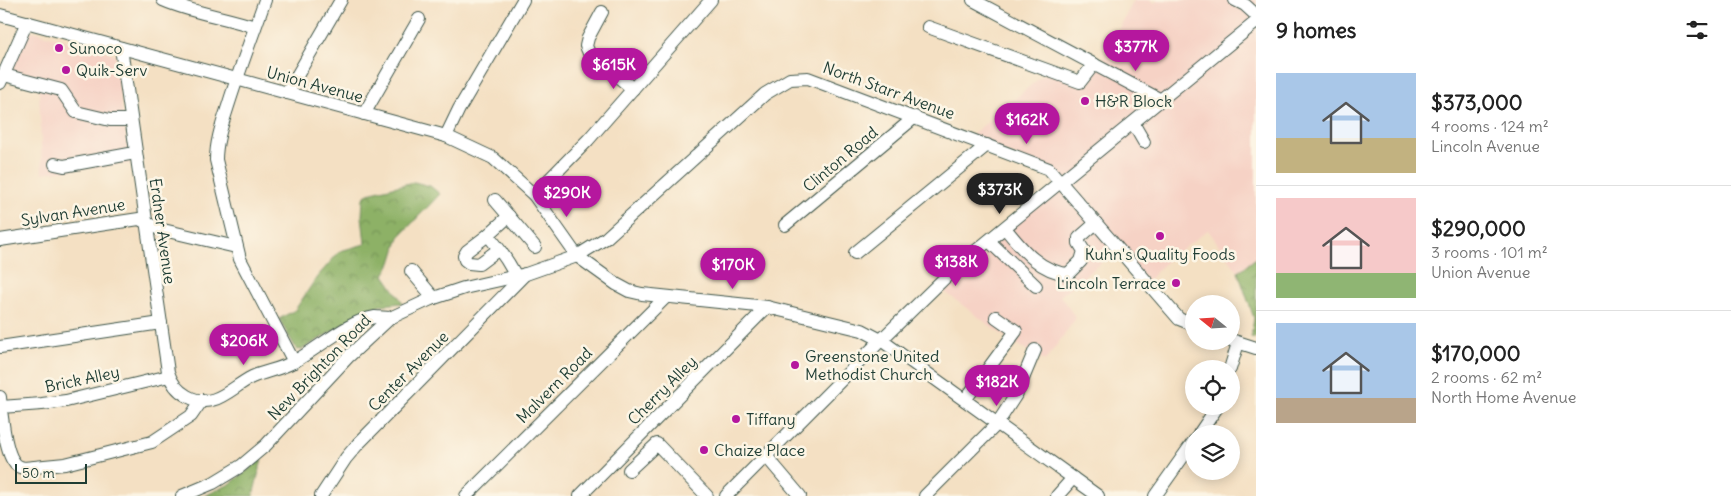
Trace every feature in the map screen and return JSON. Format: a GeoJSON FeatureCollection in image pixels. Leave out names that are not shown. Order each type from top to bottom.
{"type":"FeatureCollection","features":[{"type":"Feature","properties":{"kind":"street"},"geometry":{"type":"LineString","coordinates":[[163,0],[196,12],[230,18],[256,27]]}},
{"type":"Feature","properties":{"kind":"street"},"geometry":{"type":"LineString","coordinates":[[265,0],[236,80],[216,148],[218,169],[236,247],[248,276],[294,362]]}},
{"type":"Feature","properties":{"kind":"street"},"geometry":{"type":"LineString","coordinates":[[287,93],[342,0]]}},
{"type":"Feature","properties":{"kind":"street"},"geometry":{"type":"LineString","coordinates":[[446,136],[459,109],[523,0]]}},
{"type":"Feature","properties":{"kind":"street"},"geometry":{"type":"LineString","coordinates":[[534,195],[588,140],[711,0]]}},
{"type":"Feature","properties":{"kind":"street"},"geometry":{"type":"LineString","coordinates":[[973,0],[1161,100]]}},
{"type":"Feature","properties":{"kind":"street"},"geometry":{"type":"LineString","coordinates":[[1235,0],[1245,5],[1256,16]]}},
{"type":"Feature","properties":{"kind":"street"},"geometry":{"type":"LineString","coordinates":[[602,12],[588,38],[586,46],[589,52],[633,89]]}},
{"type":"Feature","properties":{"kind":"street","name":"Union Avenue"},"geometry":{"type":"LineString","coordinates":[[0,15],[446,136],[493,158],[534,195],[577,256],[600,274],[628,291],[666,297],[768,307],[862,330],[881,340],[1098,496]]}},
{"type":"Feature","properties":{"kind":"street"},"geometry":{"type":"LineString","coordinates":[[364,114],[419,19]]}},
{"type":"Feature","properties":{"kind":"street"},"geometry":{"type":"LineString","coordinates":[[27,22],[2,79],[61,90],[76,112],[110,120],[131,120]]}},
{"type":"Feature","properties":{"kind":"street"},"geometry":{"type":"LineString","coordinates":[[726,496],[955,268],[1256,22]]}},
{"type":"Feature","properties":{"kind":"street"},"geometry":{"type":"LineString","coordinates":[[928,27],[1080,82],[1094,64]]}},
{"type":"Feature","properties":{"kind":"street","name":"Erdner Avenue"},"geometry":{"type":"LineString","coordinates":[[121,48],[169,376]]}},
{"type":"Feature","properties":{"kind":"street","name":"North Starr Avenue"},"geometry":{"type":"LineString","coordinates":[[577,256],[606,238],[764,94],[790,79],[808,78],[1049,169],[1179,319],[1185,321]]}},
{"type":"Feature","properties":{"kind":"street","name":"Clinton Road"},"geometry":{"type":"LineString","coordinates":[[786,225],[915,117]]}},
{"type":"Feature","properties":{"kind":"street"},"geometry":{"type":"LineString","coordinates":[[1133,123],[1144,142]]}},
{"type":"Feature","properties":{"kind":"street"},"geometry":{"type":"LineString","coordinates":[[855,252],[986,145]]}},
{"type":"Feature","properties":{"kind":"street"},"geometry":{"type":"LineString","coordinates":[[55,164],[64,166],[136,153]]}},
{"type":"Feature","properties":{"kind":"street"},"geometry":{"type":"LineString","coordinates":[[495,200],[535,247]]}},
{"type":"Feature","properties":{"kind":"street"},"geometry":{"type":"LineString","coordinates":[[499,249],[480,264],[469,263],[465,260],[464,256],[467,251],[509,216]]}},
{"type":"Feature","properties":{"kind":"street","name":"Sylvan Avenue"},"geometry":{"type":"LineString","coordinates":[[0,240],[139,219],[159,229],[236,247]]}},
{"type":"Feature","properties":{"kind":"street"},"geometry":{"type":"LineString","coordinates":[[1004,228],[1030,258],[1057,273],[1068,274],[1081,261],[1084,251],[1079,243],[1079,238],[1096,223]]}},
{"type":"Feature","properties":{"kind":"street"},"geometry":{"type":"LineString","coordinates":[[488,235],[521,275]]}},
{"type":"Feature","properties":{"kind":"street"},"geometry":{"type":"LineString","coordinates":[[989,241],[1036,286]]}},
{"type":"Feature","properties":{"kind":"street","name":"New Brighton Road"},"geometry":{"type":"LineString","coordinates":[[182,496],[241,466],[266,445],[349,356],[390,318],[434,298],[464,288],[521,275],[577,256]]}},
{"type":"Feature","properties":{"kind":"street"},"geometry":{"type":"LineString","coordinates":[[411,270],[434,298]]}},
{"type":"Feature","properties":{"kind":"street","name":"Center Avenue"},"geometry":{"type":"LineString","coordinates":[[321,496],[357,445],[521,275]]}},
{"type":"Feature","properties":{"kind":"street","name":"Malvern Road"},"geometry":{"type":"LineString","coordinates":[[466,496],[666,297]]}},
{"type":"Feature","properties":{"kind":"street","name":"Cherry Alley"},"geometry":{"type":"LineString","coordinates":[[580,496],[768,307]]}},
{"type":"Feature","properties":{"kind":"street"},"geometry":{"type":"LineString","coordinates":[[169,376],[174,384],[189,397],[202,400],[222,396],[251,377],[294,362],[351,326],[375,317],[390,318]]}},
{"type":"Feature","properties":{"kind":"street"},"geometry":{"type":"LineString","coordinates":[[965,400],[1016,331],[996,317]]}},
{"type":"Feature","properties":{"kind":"street"},"geometry":{"type":"LineString","coordinates":[[0,347],[160,323]]}},
{"type":"Feature","properties":{"kind":"street"},"geometry":{"type":"LineString","coordinates":[[1240,343],[1256,348]]}},
{"type":"Feature","properties":{"kind":"street"},"geometry":{"type":"LineString","coordinates":[[925,496],[997,424],[1017,393],[1035,350]]}},
{"type":"Feature","properties":{"kind":"street","name":"Brick Alley"},"geometry":{"type":"LineString","coordinates":[[0,402],[42,404],[66,401],[169,376]]}},
{"type":"Feature","properties":{"kind":"street"},"geometry":{"type":"LineString","coordinates":[[0,402],[7,445],[12,460],[18,466],[24,468],[65,464],[152,442],[191,416],[202,400]]}},
{"type":"Feature","properties":{"kind":"street"},"geometry":{"type":"LineString","coordinates":[[629,470],[657,444],[707,496]]}},
{"type":"Feature","properties":{"kind":"street"},"geometry":{"type":"LineString","coordinates":[[1155,496],[1185,454]]}},
{"type":"Feature","properties":{"kind":"street"},"geometry":{"type":"LineString","coordinates":[[766,456],[800,496]]}},
{"type":"Feature","properties":{"kind":"street"},"geometry":{"type":"LineString","coordinates":[[1057,496],[1073,478]]}},
{"type":"Feature","properties":{"kind":"shaded area"},"geometry":{"type":"Polygon","coordinates":[[[1134,0],[1149,0],[1155,3],[1157,0],[1256,0],[1256,258],[1238,272],[1208,230],[1166,262],[1147,282],[1118,249],[1060,296],[1076,318],[1045,361],[1005,337],[937,286],[1061,182],[1049,169],[971,139],[974,133],[1048,71],[1080,82],[1099,67],[1134,0]]]}},
{"type":"Feature","properties":{"kind":"shaded area"},"geometry":{"type":"Polygon","coordinates":[[[28,30],[115,54],[129,164],[42,173],[39,87],[7,79],[28,30]]]}},
{"type":"Feature","properties":{"kind":"green space"},"geometry":{"type":"Polygon","coordinates":[[[414,182],[430,186],[440,194],[399,237],[391,263],[384,275],[403,303],[381,305],[352,319],[303,349],[297,350],[279,319],[295,310],[317,277],[340,251],[365,244],[362,216],[363,198],[368,193],[414,182]]]}},
{"type":"Feature","properties":{"kind":"green space"},"geometry":{"type":"Polygon","coordinates":[[[1256,258],[1256,338],[1251,337],[1254,318],[1238,272],[1256,258]]]}},
{"type":"Feature","properties":{"kind":"green space"},"geometry":{"type":"Polygon","coordinates":[[[262,459],[253,496],[204,496],[230,484],[262,459]]]}},
{"type":"Feature","properties":{"kind":"place","name":"Sunoco"},"geometry":{"type":"Point","coordinates":[59,48]}},
{"type":"Feature","properties":{"kind":"place","name":"Quik-Serv"},"geometry":{"type":"Point","coordinates":[66,70]}},
{"type":"Feature","properties":{"kind":"place","name":"H&R Block"},"geometry":{"type":"Point","coordinates":[1085,101]}},
{"type":"Feature","properties":{"kind":"place","name":"Kuhn's Quality Foods"},"geometry":{"type":"Point","coordinates":[1160,236]}},
{"type":"Feature","properties":{"kind":"place","name":"Lincoln Terrace"},"geometry":{"type":"Point","coordinates":[1176,283]}},
{"type":"Feature","properties":{"kind":"place","name":"Greenstone United Methodist Church"},"geometry":{"type":"Point","coordinates":[795,365]}},
{"type":"Feature","properties":{"kind":"place","name":"Tiffany"},"geometry":{"type":"Point","coordinates":[736,419]}},
{"type":"Feature","properties":{"kind":"place","name":"Chaize Place"},"geometry":{"type":"Point","coordinates":[704,450]}}]}
